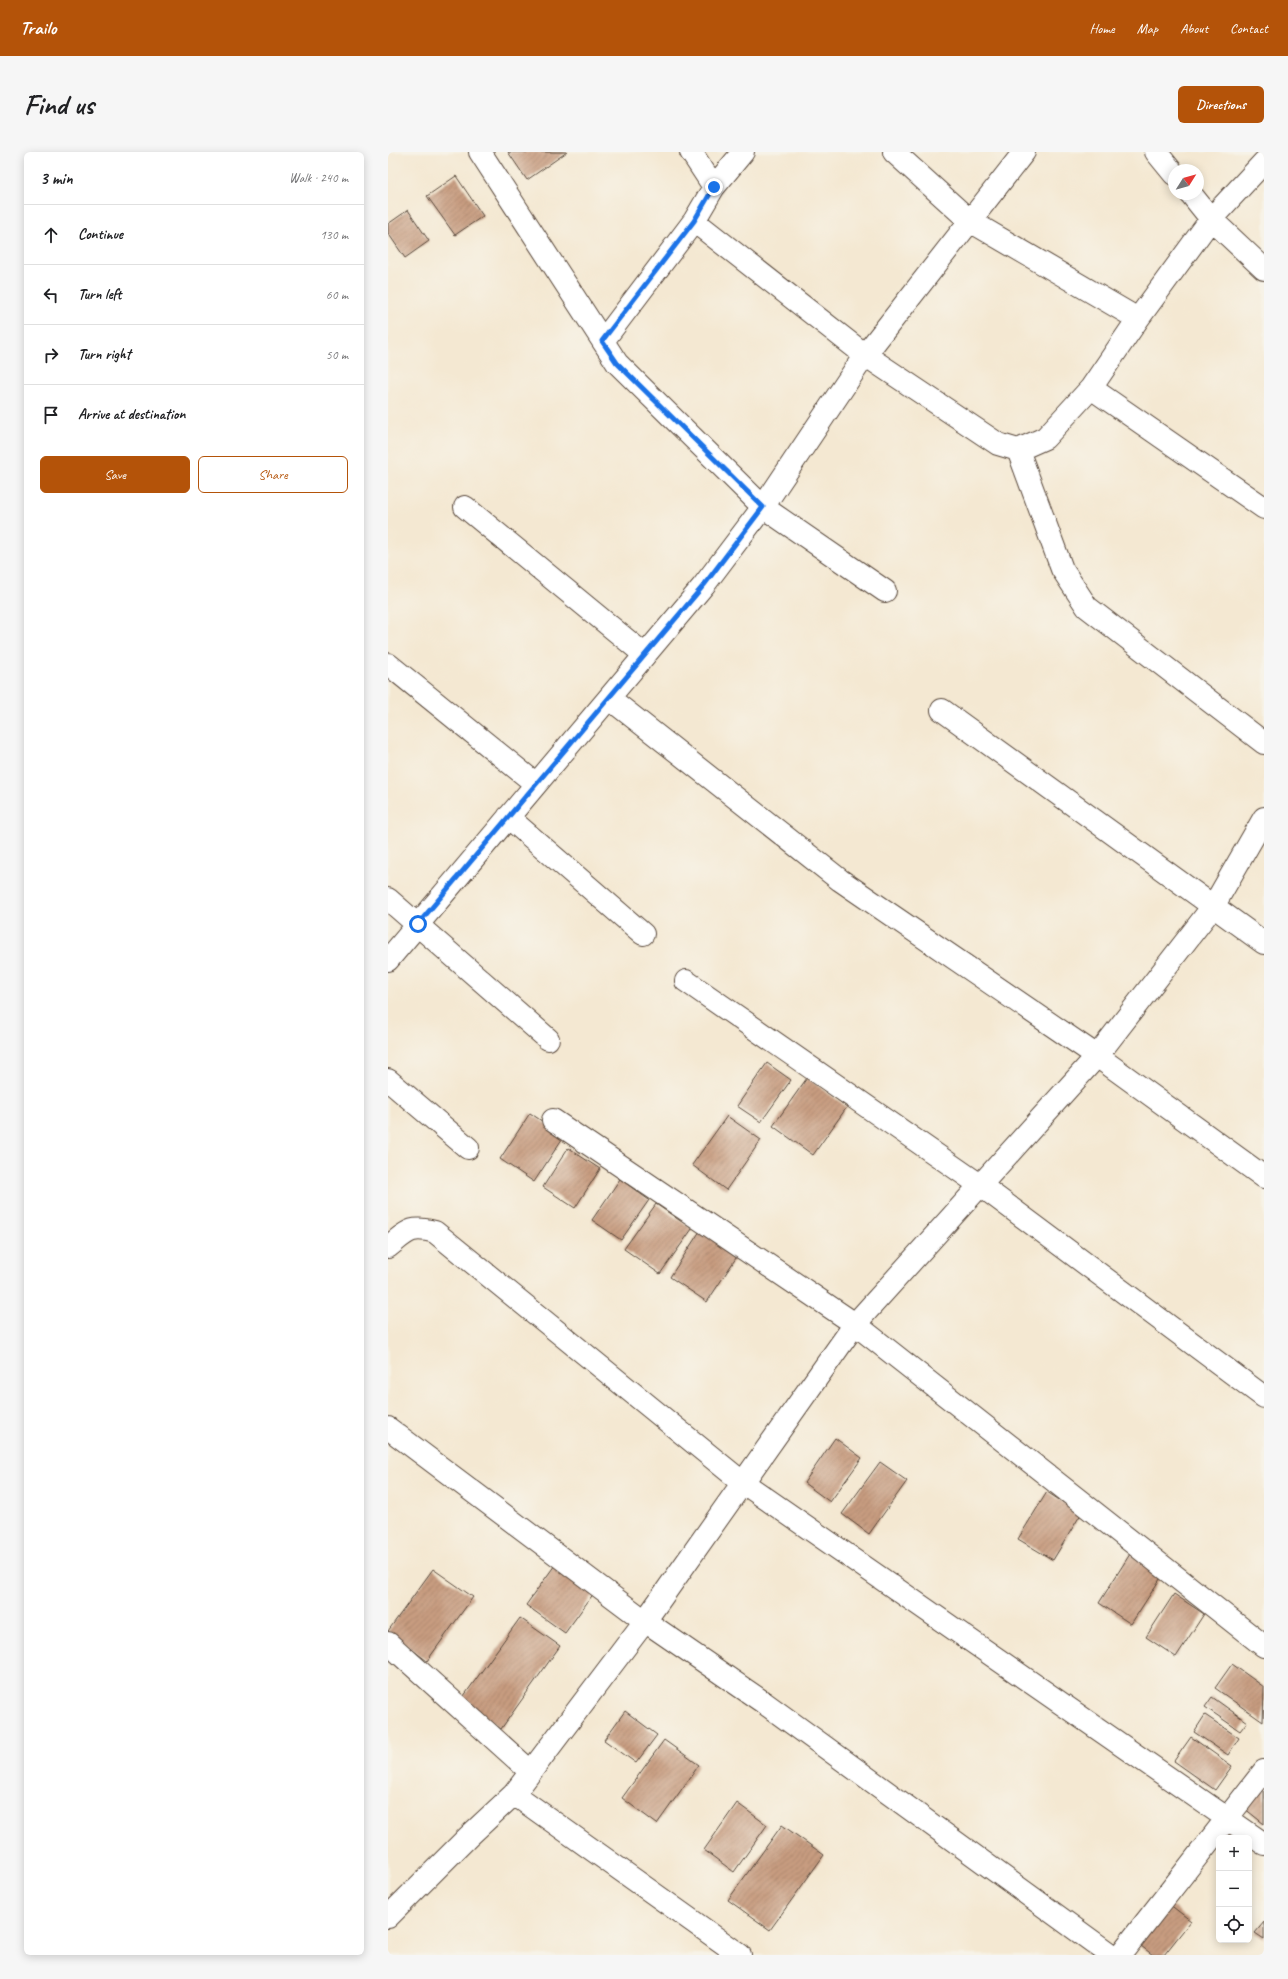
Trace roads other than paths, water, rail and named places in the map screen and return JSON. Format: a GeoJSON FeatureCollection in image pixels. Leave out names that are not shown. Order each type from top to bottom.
{"type":"FeatureCollection","features":[{"type":"Feature","properties":{"kind":"street"},"geometry":{"type":"LineString","coordinates":[[480,152],[617,363],[763,507],[885,591]]}},
{"type":"Feature","properties":{"kind":"street"},"geometry":{"type":"LineString","coordinates":[[691,152],[714,187]]}},
{"type":"Feature","properties":{"kind":"street"},"geometry":{"type":"LineString","coordinates":[[602,341],[694,221],[714,187],[743,152]]}},
{"type":"Feature","properties":{"kind":"street"},"geometry":{"type":"LineString","coordinates":[[894,152],[970,221],[1138,319]]}},
{"type":"Feature","properties":{"kind":"street"},"geometry":{"type":"LineString","coordinates":[[388,960],[704,585],[763,507],[865,355],[1024,152]]}},
{"type":"Feature","properties":{"kind":"street"},"geometry":{"type":"LineString","coordinates":[[1156,152],[1168,167]]}},
{"type":"Feature","properties":{"kind":"street"},"geometry":{"type":"LineString","coordinates":[[694,221],[865,355],[998,444],[1018,450],[1045,438],[1091,388],[1138,319],[1211,219],[1264,162]]}},
{"type":"Feature","properties":{"kind":"street"},"geometry":{"type":"LineString","coordinates":[[1196,200],[1211,219],[1264,269]]}},
{"type":"Feature","properties":{"kind":"street"},"geometry":{"type":"LineString","coordinates":[[1091,388],[1264,508]]}},
{"type":"Feature","properties":{"kind":"street"},"geometry":{"type":"LineString","coordinates":[[1018,450],[1062,569],[1087,607],[1264,743]]}},
{"type":"Feature","properties":{"kind":"street"},"geometry":{"type":"LineString","coordinates":[[465,507],[645,655]]}},
{"type":"Feature","properties":{"kind":"street"},"geometry":{"type":"LineString","coordinates":[[388,664],[536,784]]}},
{"type":"Feature","properties":{"kind":"street"},"geometry":{"type":"LineString","coordinates":[[609,698],[840,880],[1097,1056],[1264,1177]]}},
{"type":"Feature","properties":{"kind":"street"},"geometry":{"type":"LineString","coordinates":[[942,710],[1214,905],[1264,943]]}},
{"type":"Feature","properties":{"kind":"street"},"geometry":{"type":"LineString","coordinates":[[508,817],[643,934]]}},
{"type":"Feature","properties":{"kind":"street"},"geometry":{"type":"LineString","coordinates":[[388,1917],[468,1837],[514,1794],[645,1621],[855,1324],[1097,1056],[1214,905],[1264,818]]}},
{"type":"Feature","properties":{"kind":"street"},"geometry":{"type":"LineString","coordinates":[[388,899],[548,1039]]}},
{"type":"Feature","properties":{"kind":"street"},"geometry":{"type":"LineString","coordinates":[[686,981],[980,1185],[1264,1397]]}},
{"type":"Feature","properties":{"kind":"street"},"geometry":{"type":"LineString","coordinates":[[388,1080],[468,1148]]}},
{"type":"Feature","properties":{"kind":"street"},"geometry":{"type":"LineString","coordinates":[[553,1120],[855,1324],[1264,1646]]}},
{"type":"Feature","properties":{"kind":"street"},"geometry":{"type":"LineString","coordinates":[[388,1247],[407,1232],[420,1228],[435,1232],[742,1482],[1228,1817],[1264,1844]]}},
{"type":"Feature","properties":{"kind":"street"},"geometry":{"type":"LineString","coordinates":[[388,1428],[645,1621],[763,1702],[1111,1955]]}},
{"type":"Feature","properties":{"kind":"street"},"geometry":{"type":"LineString","coordinates":[[388,1643],[530,1772]]}},
{"type":"Feature","properties":{"kind":"street"},"geometry":{"type":"LineString","coordinates":[[1120,1955],[1264,1771]]}},
{"type":"Feature","properties":{"kind":"street"},"geometry":{"type":"LineString","coordinates":[[514,1794],[740,1955]]}}]}
